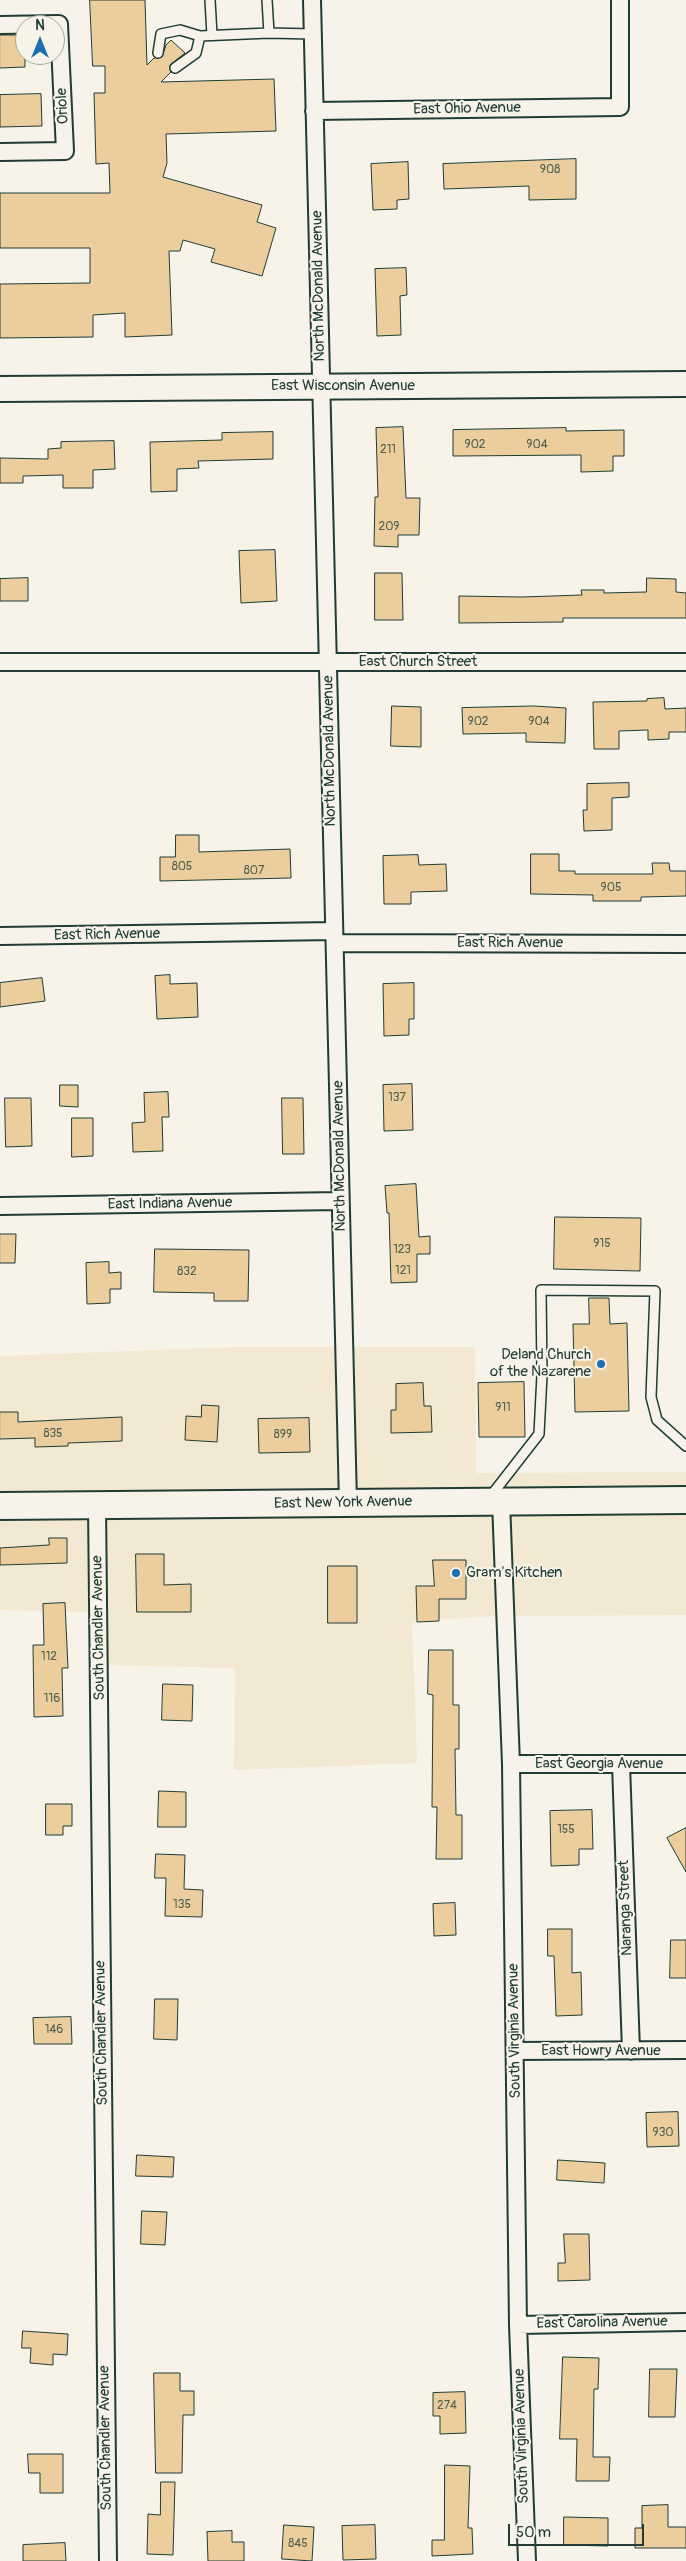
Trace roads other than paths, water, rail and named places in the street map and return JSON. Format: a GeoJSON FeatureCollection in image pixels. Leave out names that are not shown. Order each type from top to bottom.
{"type":"FeatureCollection","features":[{"type":"Feature","properties":{"kind":"main road","name":"East New York Avenue"},"geometry":{"type":"LineString","coordinates":[[0,1506],[686,1500]]}},
{"type":"Feature","properties":{"kind":"street","name":"North McDonald Avenue"},"geometry":{"type":"LineString","coordinates":[[312,0],[348,1503]]}},
{"type":"Feature","properties":{"kind":"street","name":"East Ohio Avenue"},"geometry":{"type":"LineString","coordinates":[[314,111],[620,107],[620,0]]}},
{"type":"Feature","properties":{"kind":"street","name":"Oriole"},"geometry":{"type":"LineString","coordinates":[[0,25],[59,24],[65,151],[0,152]]}},
{"type":"Feature","properties":{"kind":"street","name":"East Wisconsin Avenue"},"geometry":{"type":"LineString","coordinates":[[0,389],[686,384]]}},
{"type":"Feature","properties":{"kind":"street","name":"East Church Street"},"geometry":{"type":"LineString","coordinates":[[0,662],[686,662]]}},
{"type":"Feature","properties":{"kind":"street","name":"East Rich Avenue"},"geometry":{"type":"LineString","coordinates":[[0,936],[334,937],[686,944]]}},
{"type":"Feature","properties":{"kind":"street","name":"East Indiana Avenue"},"geometry":{"type":"LineString","coordinates":[[0,1206],[340,1201]]}},
{"type":"Feature","properties":{"kind":"street","name":"South Virginia Avenue"},"geometry":{"type":"LineString","coordinates":[[494,1501],[511,1764],[518,2324],[527,2561]]}},
{"type":"Feature","properties":{"kind":"street","name":"South Chandler Avenue"},"geometry":{"type":"LineString","coordinates":[[97,1505],[108,2561]]}},
{"type":"Feature","properties":{"kind":"street","name":"East Georgia Avenue"},"geometry":{"type":"LineString","coordinates":[[511,1764],[686,1764]]}},
{"type":"Feature","properties":{"kind":"street","name":"Naranga Street"},"geometry":{"type":"LineString","coordinates":[[622,1764],[631,2051]]}},
{"type":"Feature","properties":{"kind":"street","name":"East Howry Avenue"},"geometry":{"type":"LineString","coordinates":[[515,2051],[686,2050]]}},
{"type":"Feature","properties":{"kind":"street","name":"East Carolina Avenue"},"geometry":{"type":"LineString","coordinates":[[518,2324],[686,2322]]}},
{"type":"Feature","properties":{"kind":"lane"},"geometry":{"type":"LineString","coordinates":[[210,0],[212,35]]}},
{"type":"Feature","properties":{"kind":"lane"},"geometry":{"type":"LineString","coordinates":[[267,0],[269,33]]}},
{"type":"Feature","properties":{"kind":"lane"},"geometry":{"type":"LineString","coordinates":[[158,53],[161,34],[180,30],[200,36],[269,33],[313,34]]}},
{"type":"Feature","properties":{"kind":"lane"},"geometry":{"type":"LineString","coordinates":[[174,68],[196,53],[200,36]]}},
{"type":"Feature","properties":{"kind":"lane"},"geometry":{"type":"LineString","coordinates":[[494,1501],[539,1434],[542,1375],[541,1290],[655,1291],[651,1397],[657,1420],[686,1446]]}},
{"type":"Feature","properties":{"kind":"place","name":"Deland Church of the Nazarene"},"geometry":{"type":"Point","coordinates":[601,1364]}},
{"type":"Feature","properties":{"kind":"place","name":"Gram's Kitchen"},"geometry":{"type":"Point","coordinates":[456,1573]}}]}
